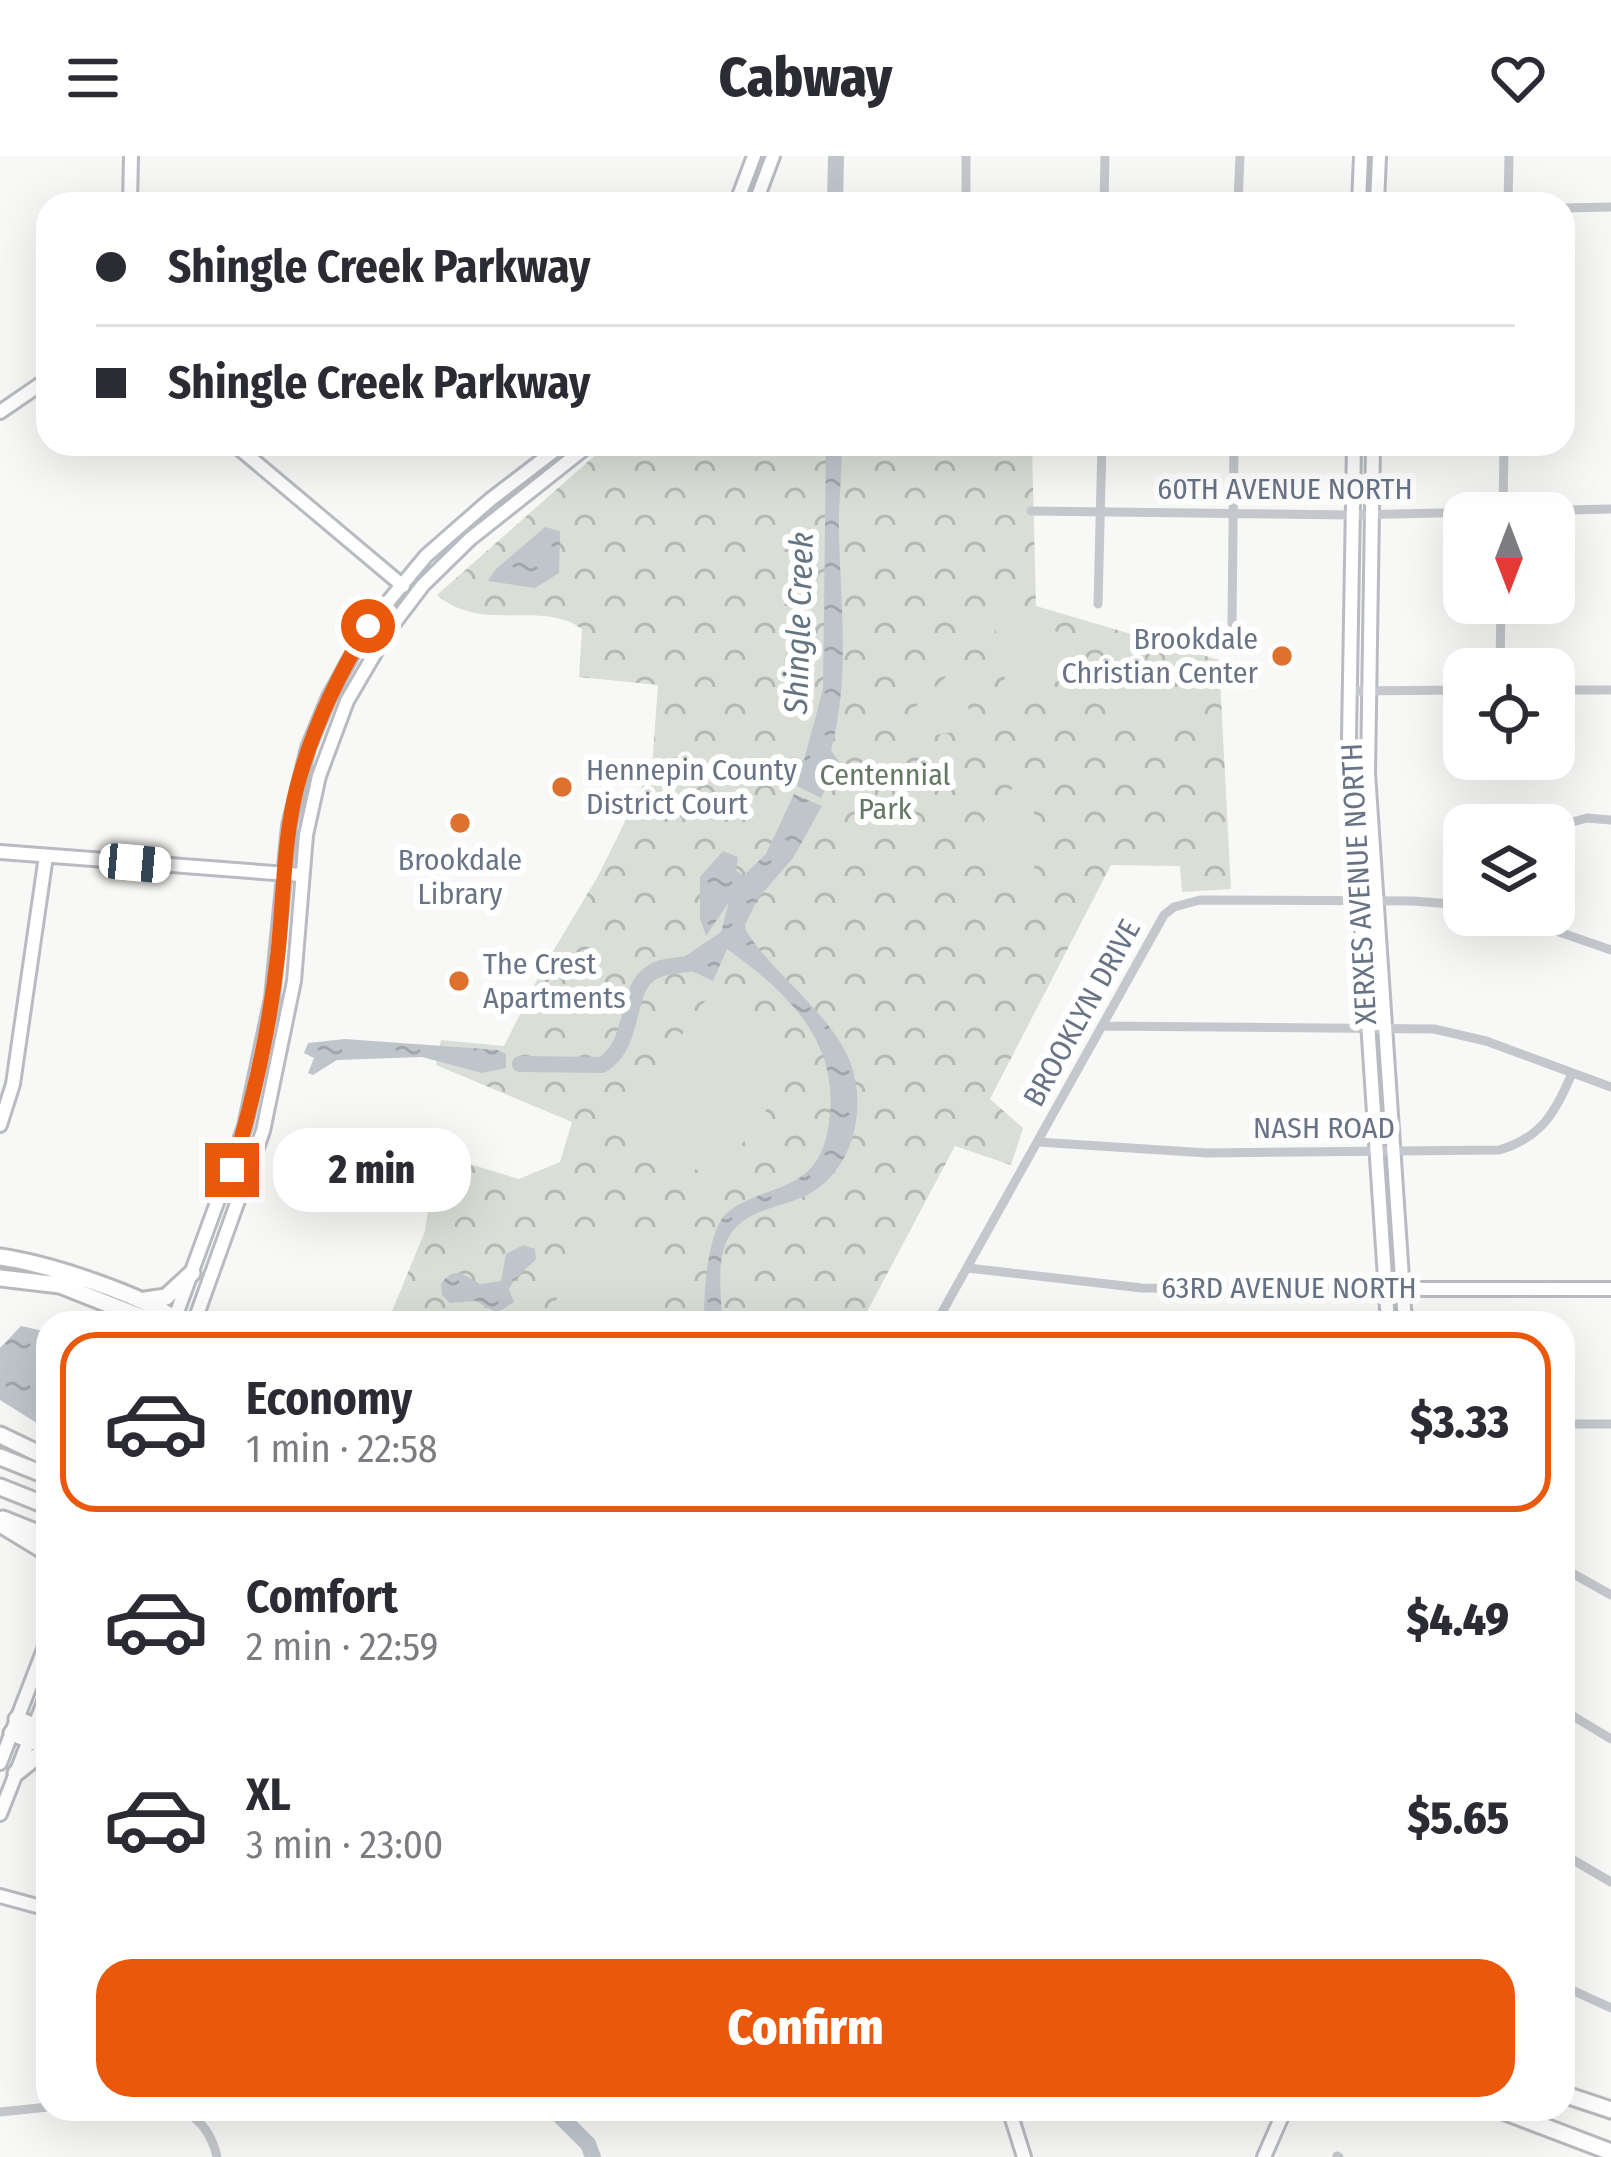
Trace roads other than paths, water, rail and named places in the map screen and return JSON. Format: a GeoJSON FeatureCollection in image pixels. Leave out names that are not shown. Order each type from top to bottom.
{"type":"FeatureCollection","features":[{"type":"Feature","properties":{"kind":"highway"},"geometry":{"type":"LineString","coordinates":[[3,1258],[118,1293],[160,1300],[192,1274]]}},
{"type":"Feature","properties":{"kind":"highway"},"geometry":{"type":"LineString","coordinates":[[0,1278],[60,1285],[127,1311]]}},
{"type":"Feature","properties":{"kind":"highway"},"geometry":{"type":"LineString","coordinates":[[118,1293],[155,1311]]}},
{"type":"Feature","properties":{"kind":"highway"},"geometry":{"type":"LineString","coordinates":[[102,1301],[119,1311]]}},
{"type":"Feature","properties":{"kind":"highway"},"geometry":{"type":"LineString","coordinates":[[0,1435],[36,1452]]}},
{"type":"Feature","properties":{"kind":"highway"},"geometry":{"type":"LineString","coordinates":[[0,1456],[36,1471]]}},
{"type":"Feature","properties":{"kind":"highway"},"geometry":{"type":"LineString","coordinates":[[0,1487],[36,1501]]}},
{"type":"Feature","properties":{"kind":"highway"},"geometry":{"type":"LineString","coordinates":[[0,1521],[36,1533]]}},
{"type":"Feature","properties":{"kind":"highway"},"geometry":{"type":"LineString","coordinates":[[0,1521],[36,1547]]}},
{"type":"Feature","properties":{"kind":"highway"},"geometry":{"type":"LineString","coordinates":[[15,1726],[36,1732]]}},
{"type":"Feature","properties":{"kind":"highway"},"geometry":{"type":"LineString","coordinates":[[16,1773],[36,1757]]}},
{"type":"Feature","properties":{"kind":"highway"},"geometry":{"type":"LineString","coordinates":[[1575,2098],[1611,2110]]}},
{"type":"Feature","properties":{"kind":"highway"},"geometry":{"type":"LineString","coordinates":[[1530,2121],[1611,2152]]}},
{"type":"Feature","properties":{"kind":"street"},"geometry":{"type":"LineString","coordinates":[[130,192],[131,156]]}},
{"type":"Feature","properties":{"kind":"street"},"geometry":{"type":"LineString","coordinates":[[740,192],[754,156]]}},
{"type":"Feature","properties":{"kind":"street"},"geometry":{"type":"LineString","coordinates":[[759,192],[772,156]]}},
{"type":"Feature","properties":{"kind":"street"},"geometry":{"type":"LineString","coordinates":[[966,156],[966,192]]}},
{"type":"Feature","properties":{"kind":"street"},"geometry":{"type":"LineString","coordinates":[[1104,192],[1106,156]]}},
{"type":"Feature","properties":{"kind":"street"},"geometry":{"type":"LineString","coordinates":[[1238,192],[1240,156]]}},
{"type":"Feature","properties":{"kind":"street"},"geometry":{"type":"LineString","coordinates":[[1360,192],[1361,156]]}},
{"type":"Feature","properties":{"kind":"street"},"geometry":{"type":"LineString","coordinates":[[1377,192],[1378,156]]}},
{"type":"Feature","properties":{"kind":"street"},"geometry":{"type":"LineString","coordinates":[[1508,192],[1509,156]]}},
{"type":"Feature","properties":{"kind":"street"},"geometry":{"type":"LineString","coordinates":[[1575,208],[1611,207]]}},
{"type":"Feature","properties":{"kind":"street"},"geometry":{"type":"LineString","coordinates":[[0,412],[36,387]]}},
{"type":"Feature","properties":{"kind":"street"},"geometry":{"type":"LineString","coordinates":[[248,456],[414,596]]}},
{"type":"Feature","properties":{"kind":"street"},"geometry":{"type":"LineString","coordinates":[[180,1311],[232,1170],[256,1083],[278,954],[282,875],[295,798],[314,732],[346,663],[401,584],[457,526],[547,456]]}},
{"type":"Feature","properties":{"kind":"street"},"geometry":{"type":"LineString","coordinates":[[199,1311],[250,1175],[271,1101],[294,981],[314,796],[331,739],[366,664],[414,596],[470,539],[575,456]]}},
{"type":"Feature","properties":{"kind":"street"},"geometry":{"type":"LineString","coordinates":[[1098,604],[1102,456]]}},
{"type":"Feature","properties":{"kind":"street"},"geometry":{"type":"LineString","coordinates":[[1232,623],[1234,456]]}},
{"type":"Feature","properties":{"kind":"street","name":"XERXES AVENUE NORTH"},"geometry":{"type":"LineString","coordinates":[[1354,456],[1350,691],[1387,1311]]}},
{"type":"Feature","properties":{"kind":"street","name":"XERXES AVENUE NORTH"},"geometry":{"type":"LineString","coordinates":[[1373,456],[1368,772],[1404,1311]]}},
{"type":"Feature","properties":{"kind":"street"},"geometry":{"type":"LineString","coordinates":[[1503,492],[1504,456]]}},
{"type":"Feature","properties":{"kind":"street","name":"60TH AVENUE NORTH"},"geometry":{"type":"LineString","coordinates":[[1575,510],[1611,509]]}},
{"type":"Feature","properties":{"kind":"street","name":"60TH AVENUE NORTH"},"geometry":{"type":"LineString","coordinates":[[1031,511],[1443,513]]}},
{"type":"Feature","properties":{"kind":"street"},"geometry":{"type":"LineString","coordinates":[[1350,691],[1443,690]]}},
{"type":"Feature","properties":{"kind":"street"},"geometry":{"type":"LineString","coordinates":[[1575,690],[1611,690]]}},
{"type":"Feature","properties":{"kind":"street"},"geometry":{"type":"LineString","coordinates":[[1575,821],[1611,820]]}},
{"type":"Feature","properties":{"kind":"street"},"geometry":{"type":"LineString","coordinates":[[0,852],[302,875]]}},
{"type":"Feature","properties":{"kind":"street"},"geometry":{"type":"LineString","coordinates":[[0,1126],[14,1084],[46,856]]}},
{"type":"Feature","properties":{"kind":"street","name":"BROOKLYN DRIVE"},"geometry":{"type":"LineString","coordinates":[[943,1311],[1164,915],[1200,900],[1443,904]]}},
{"type":"Feature","properties":{"kind":"street"},"geometry":{"type":"LineString","coordinates":[[1571,936],[1611,950]]}},
{"type":"Feature","properties":{"kind":"street"},"geometry":{"type":"LineString","coordinates":[[1102,1026],[1385,1027],[1460,1034],[1611,1088]]}},
{"type":"Feature","properties":{"kind":"street","name":"NASH ROAD"},"geometry":{"type":"LineString","coordinates":[[1038,1142],[1169,1152],[1481,1152],[1516,1145],[1545,1125],[1572,1073]]}},
{"type":"Feature","properties":{"kind":"street","name":"63RD AVENUE NORTH"},"geometry":{"type":"LineString","coordinates":[[968,1268],[1142,1288],[1611,1289]]}},
{"type":"Feature","properties":{"kind":"street"},"geometry":{"type":"LineString","coordinates":[[1575,1424],[1611,1424]]}},
{"type":"Feature","properties":{"kind":"street"},"geometry":{"type":"LineString","coordinates":[[1575,1574],[1611,1594]]}},
{"type":"Feature","properties":{"kind":"street"},"geometry":{"type":"LineString","coordinates":[[0,1763],[36,1671]]}},
{"type":"Feature","properties":{"kind":"street"},"geometry":{"type":"LineString","coordinates":[[1575,1717],[1611,1739]]}},
{"type":"Feature","properties":{"kind":"street"},"geometry":{"type":"LineString","coordinates":[[0,1814],[36,1734]]}},
{"type":"Feature","properties":{"kind":"street"},"geometry":{"type":"LineString","coordinates":[[1575,1861],[1611,1882]]}},
{"type":"Feature","properties":{"kind":"street"},"geometry":{"type":"LineString","coordinates":[[0,1896],[36,1906]]}},
{"type":"Feature","properties":{"kind":"street"},"geometry":{"type":"LineString","coordinates":[[1575,1992],[1611,2008]]}},
{"type":"Feature","properties":{"kind":"street"},"geometry":{"type":"LineString","coordinates":[[0,2112],[36,2108]]}},
{"type":"Feature","properties":{"kind":"street"},"geometry":{"type":"LineString","coordinates":[[198,2121],[213,2139],[217,2157]]}},
{"type":"Feature","properties":{"kind":"street"},"geometry":{"type":"LineString","coordinates":[[1013,2121],[1024,2157]]}},
{"type":"Feature","properties":{"kind":"street"},"geometry":{"type":"LineString","coordinates":[[1264,2157],[1280,2121]]}},
{"type":"Feature","properties":{"kind":"water"},"geometry":{"type":"Polygon","coordinates":[[[826,456],[842,456],[843,644],[841,697],[831,750],[839,762],[821,798],[797,786],[823,689],[826,456]]]}},
{"type":"Feature","properties":{"kind":"water"},"geometry":{"type":"Polygon","coordinates":[[[545,527],[560,531],[559,573],[535,588],[488,581],[495,570],[545,527]]]}},
{"type":"Feature","properties":{"kind":"water"},"geometry":{"type":"Polygon","coordinates":[[[794,794],[822,806],[793,858],[758,898],[744,927],[844,1049],[856,1086],[855,1126],[841,1163],[814,1191],[749,1217],[732,1232],[721,1264],[721,1311],[705,1311],[708,1266],[719,1224],[743,1202],[798,1179],[813,1166],[830,1113],[830,1086],[816,1039],[768,981],[727,949],[713,981],[675,963],[721,932],[729,902],[706,936],[700,919],[700,877],[723,851],[738,857],[736,870],[743,876],[766,854],[794,794]]]}},
{"type":"Feature","properties":{"kind":"water"},"geometry":{"type":"Polygon","coordinates":[[[345,1039],[498,1050],[506,1054],[506,1068],[482,1073],[422,1057],[337,1060],[313,1075],[308,1073],[314,1058],[304,1053],[308,1043],[345,1039]]]}},
{"type":"Feature","properties":{"kind":"water"},"geometry":{"type":"Polygon","coordinates":[[[523,1245],[535,1249],[536,1259],[509,1289],[514,1302],[500,1311],[476,1301],[450,1303],[442,1295],[441,1284],[451,1274],[465,1275],[480,1284],[501,1281],[506,1254],[523,1245]]]}},
{"type":"Feature","properties":{"kind":"water"},"geometry":{"type":"Polygon","coordinates":[[[21,1326],[36,1329],[36,1422],[0,1400],[0,1348],[21,1326]]]}},
{"type":"Feature","properties":{"kind":"waterway","name":"Shingle Creek"},"geometry":{"type":"LineString","coordinates":[[835,192],[836,156]]}},
{"type":"Feature","properties":{"kind":"waterway"},"geometry":{"type":"LineString","coordinates":[[520,1064],[602,1065],[621,1044],[643,981],[662,968],[699,962]]}},
{"type":"Feature","properties":{"kind":"waterway","name":"Shingle Creek"},"geometry":{"type":"LineString","coordinates":[[565,2121],[588,2144],[593,2157]]}},
{"type":"Feature","properties":{"kind":"place","name":"Brookdale Christian Center"},"geometry":{"type":"Point","coordinates":[1282,656]}},
{"type":"Feature","properties":{"kind":"place","name":"Hennepin County District Court"},"geometry":{"type":"Point","coordinates":[562,787]}},
{"type":"Feature","properties":{"kind":"place","name":"Brookdale Library"},"geometry":{"type":"Point","coordinates":[460,823]}},
{"type":"Feature","properties":{"kind":"place","name":"The Crest Apartments"},"geometry":{"type":"Point","coordinates":[459,981]}},
{"type":"Feature","properties":{"kind":"park label","name":"Centennial Park"},"geometry":{"type":"Point","coordinates":[885,792]}}]}
